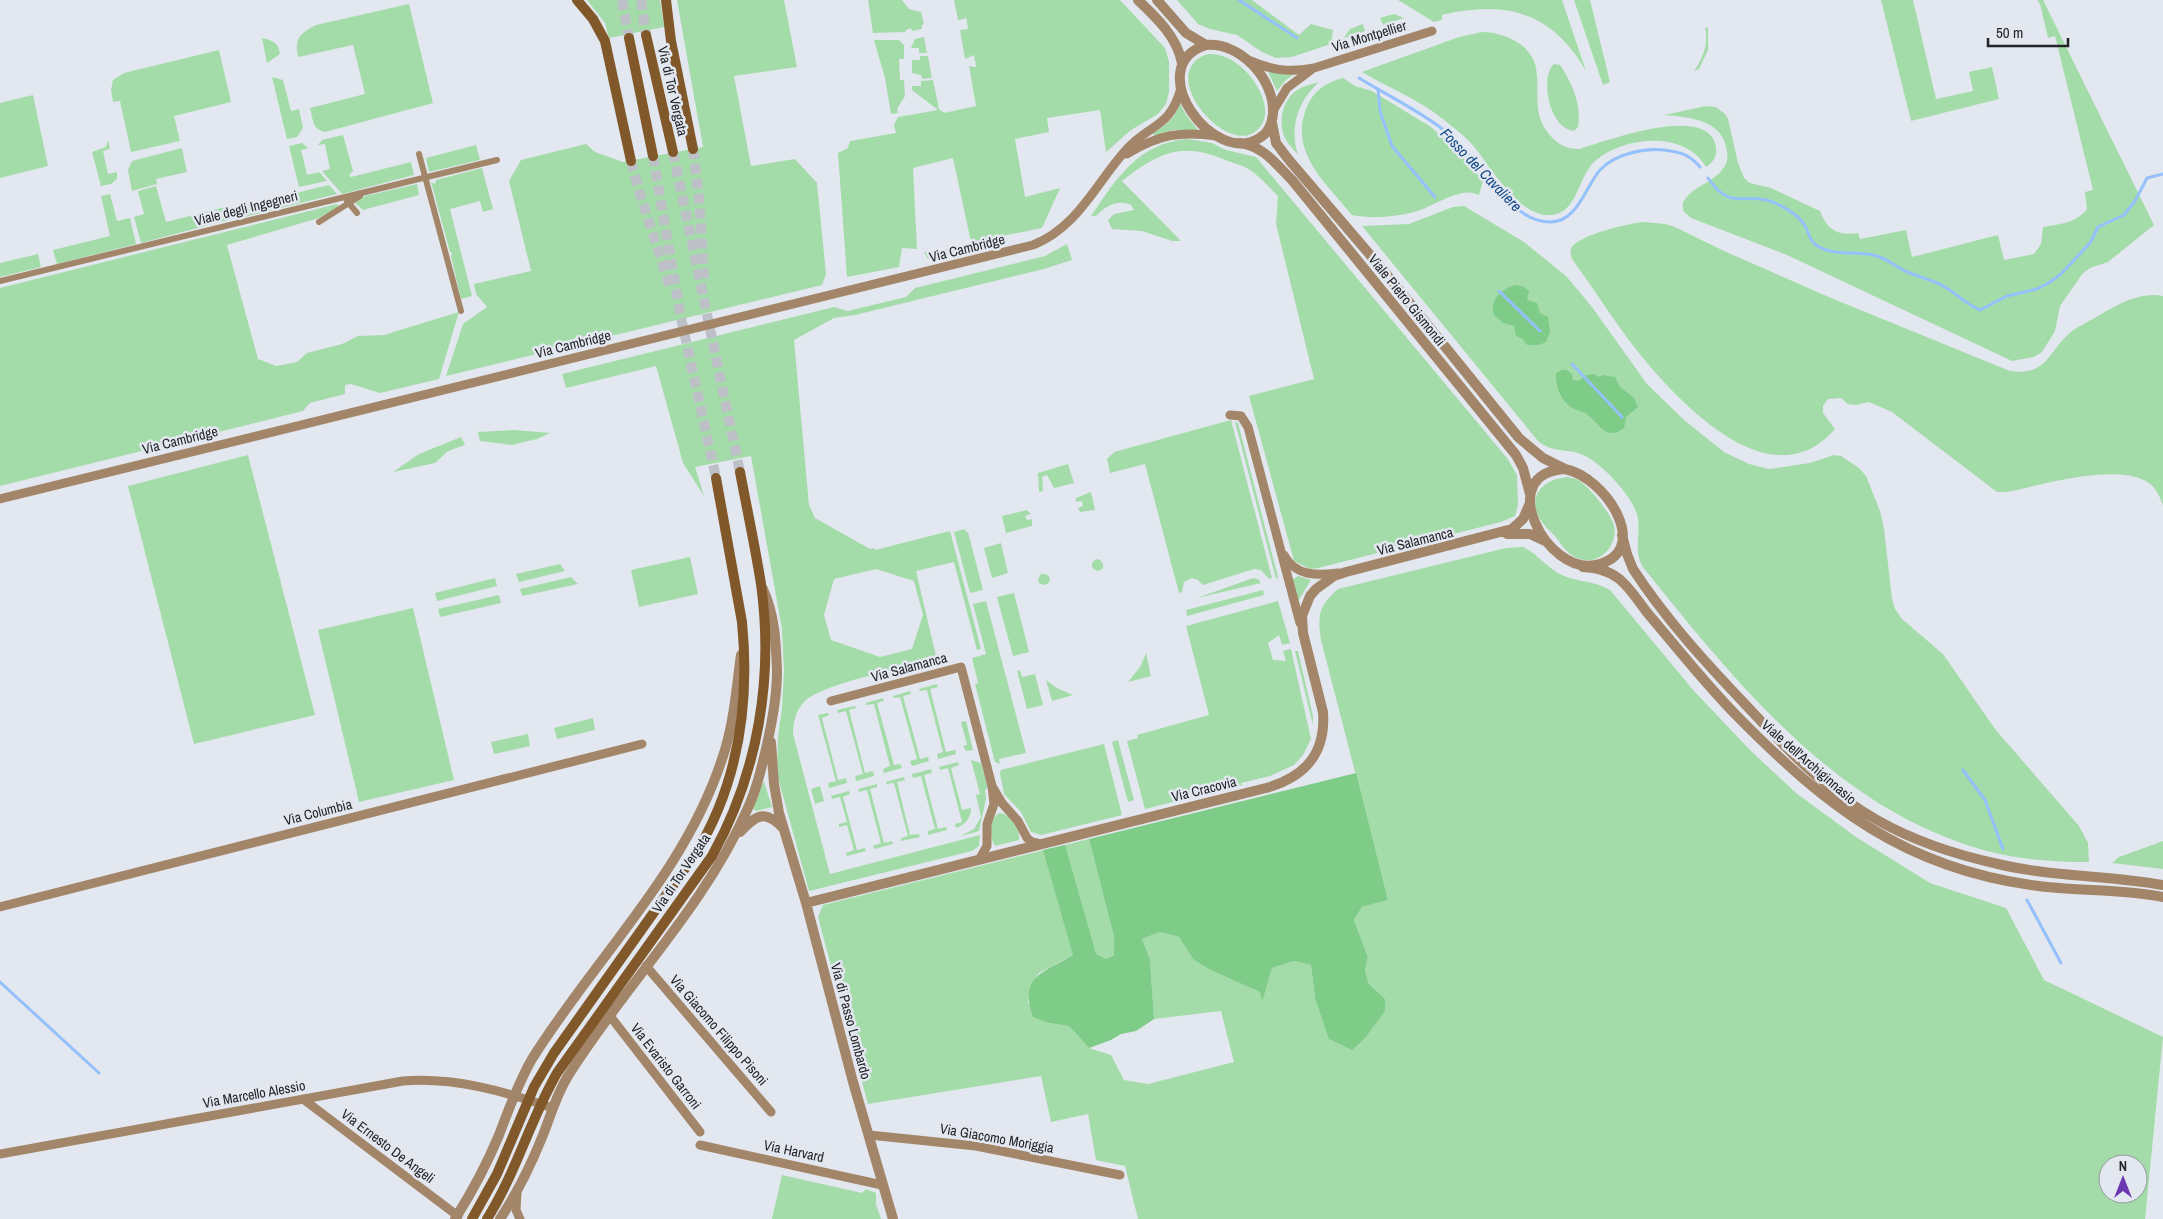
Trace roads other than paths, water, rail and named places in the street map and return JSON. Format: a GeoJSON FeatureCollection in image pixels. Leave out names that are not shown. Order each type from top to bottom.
{"type":"FeatureCollection","features":[{"type":"Feature","properties":{"kind":"main road"},"geometry":{"type":"LineString","coordinates":[[577,0],[593,19],[605,41],[631,161]]}},
{"type":"Feature","properties":{"kind":"main road"},"geometry":{"type":"LineString","coordinates":[[666,0],[693,149]]}},
{"type":"Feature","properties":{"kind":"main road","name":"Via di Tor Vergata"},"geometry":{"type":"LineString","coordinates":[[646,35],[673,152]]}},
{"type":"Feature","properties":{"kind":"main road"},"geometry":{"type":"LineString","coordinates":[[628,38],[653,156]]}},
{"type":"Feature","properties":{"kind":"main road","name":"Via di Tor Vergata"},"geometry":{"type":"LineString","coordinates":[[487,1219],[508,1182],[540,1104],[568,1055],[712,856],[731,819],[753,752],[764,694],[766,639],[761,585],[740,472]]}},
{"type":"Feature","properties":{"kind":"main road","name":"Via di Tor Vergata"},"geometry":{"type":"LineString","coordinates":[[472,1219],[497,1174],[529,1100],[561,1040],[696,853],[712,823],[730,780],[741,736],[745,691],[744,634],[716,478]]}},
{"type":"Feature","properties":{"kind":"street"},"geometry":{"type":"LineString","coordinates":[[1138,0],[1173,39],[1180,53],[1182,64],[1181,88],[1186,103],[1196,117],[1217,136],[1240,143],[1261,137],[1272,123],[1271,96],[1266,82],[1244,58],[1224,47],[1206,45],[1186,33],[1157,0]]}},
{"type":"Feature","properties":{"kind":"street","name":"Via Montpellier"},"geometry":{"type":"LineString","coordinates":[[1244,58],[1279,70],[1299,71],[1432,31]]}},
{"type":"Feature","properties":{"kind":"street"},"geometry":{"type":"LineString","coordinates":[[1182,64],[1191,52],[1206,45]]}},
{"type":"Feature","properties":{"kind":"street","name":"Via Montpellier"},"geometry":{"type":"LineString","coordinates":[[1273,111],[1287,88],[1314,68]]}},
{"type":"Feature","properties":{"kind":"street","name":"Via Cambridge"},"geometry":{"type":"LineString","coordinates":[[0,499],[1033,245],[1060,231],[1074,218],[1105,174],[1137,140],[1167,118],[1176,103],[1181,88]]}},
{"type":"Feature","properties":{"kind":"street","name":"Viale Pietro Gismondi"},"geometry":{"type":"LineString","coordinates":[[1272,123],[1276,142],[1288,160],[1383,270],[1519,438],[1543,458],[1565,469]]}},
{"type":"Feature","properties":{"kind":"street","name":"Via Cambridge"},"geometry":{"type":"LineString","coordinates":[[1119,159],[1151,141],[1170,134],[1187,133],[1217,136]]}},
{"type":"Feature","properties":{"kind":"street","name":"Viale Pietro Gismondi"},"geometry":{"type":"LineString","coordinates":[[1240,143],[1260,149],[1292,180],[1516,455],[1523,468],[1530,499]]}},
{"type":"Feature","properties":{"kind":"street"},"geometry":{"type":"LineString","coordinates":[[419,154],[462,311]]}},
{"type":"Feature","properties":{"kind":"street"},"geometry":{"type":"LineString","coordinates":[[319,222],[346,200],[365,192],[497,160]]}},
{"type":"Feature","properties":{"kind":"street"},"geometry":{"type":"LineString","coordinates":[[346,200],[357,213]]}},
{"type":"Feature","properties":{"kind":"street","name":"Viale degli Ingegneri"},"geometry":{"type":"LineString","coordinates":[[0,281],[346,200]]}},
{"type":"Feature","properties":{"kind":"street"},"geometry":{"type":"LineString","coordinates":[[1230,415],[1239,415],[1246,421],[1303,633]]}},
{"type":"Feature","properties":{"kind":"street"},"geometry":{"type":"LineString","coordinates":[[1565,469],[1584,476],[1602,492],[1618,514],[1622,535],[1620,547],[1612,558],[1599,564],[1583,567],[1568,561],[1540,537],[1530,534],[1491,536],[1518,525],[1523,519],[1536,482],[1542,475],[1553,470],[1565,469]]}},
{"type":"Feature","properties":{"kind":"street"},"geometry":{"type":"LineString","coordinates":[[1530,499],[1536,525],[1549,544]]}},
{"type":"Feature","properties":{"kind":"street","name":"Viale dell'Archiginnasio"},"geometry":{"type":"LineString","coordinates":[[1622,535],[1626,554],[1633,569],[1696,651],[1787,748],[1824,782],[1859,809],[1890,827],[1913,837],[1996,864],[2052,874],[2128,880],[2163,885]]}},
{"type":"Feature","properties":{"kind":"street","name":"Via Salamanca"},"geometry":{"type":"LineString","coordinates":[[1346,572],[1491,536]]}},
{"type":"Feature","properties":{"kind":"street"},"geometry":{"type":"LineString","coordinates":[[1279,543],[1290,563],[1302,572],[1319,575],[1346,572]]}},
{"type":"Feature","properties":{"kind":"street","name":"Viale dell'Archiginnasio"},"geometry":{"type":"LineString","coordinates":[[1583,567],[1607,572],[1620,580],[1700,676],[1758,738],[1809,784],[1851,817],[1872,830],[1938,861],[2001,880],[2038,886],[2120,890],[2163,897]]}},
{"type":"Feature","properties":{"kind":"street","name":"Via Cracovia"},"geometry":{"type":"LineString","coordinates":[[806,903],[1266,788],[1280,784],[1294,776],[1306,767],[1316,755],[1322,740],[1324,726],[1321,704],[1303,633],[1302,616],[1310,596],[1324,582],[1346,572]]}},
{"type":"Feature","properties":{"kind":"street"},"geometry":{"type":"LineString","coordinates":[[761,585],[770,608],[775,637],[777,684],[773,721]]}},
{"type":"Feature","properties":{"kind":"street","name":"Via di Tor Vergata"},"geometry":{"type":"LineString","coordinates":[[457,1217],[478,1181],[514,1094],[529,1064],[669,869],[692,831],[714,783],[727,745],[744,634]]}},
{"type":"Feature","properties":{"kind":"street","name":"Via Salamanca"},"geometry":{"type":"LineString","coordinates":[[831,701],[961,667],[992,786],[994,804],[987,824],[986,848],[978,860]]}},
{"type":"Feature","properties":{"kind":"street","name":"Via di Tor Vergata"},"geometry":{"type":"LineString","coordinates":[[500,1219],[517,1191],[533,1158],[552,1108],[572,1070],[688,909],[733,840],[755,790],[773,721]]}},
{"type":"Feature","properties":{"kind":"street","name":"Via di Passo Lombardo"},"geometry":{"type":"LineString","coordinates":[[773,721],[771,746],[774,784],[784,829],[806,903],[852,1082],[869,1135],[891,1216]]}},
{"type":"Feature","properties":{"kind":"street","name":"Via Columbia"},"geometry":{"type":"LineString","coordinates":[[0,907],[642,744]]}},
{"type":"Feature","properties":{"kind":"street","name":"Via Salamanca"},"geometry":{"type":"LineString","coordinates":[[992,786],[1002,803],[1018,821],[1022,830],[1032,842],[1042,844]]}},
{"type":"Feature","properties":{"kind":"street"},"geometry":{"type":"LineString","coordinates":[[733,840],[758,816],[773,818],[784,829]]}},
{"type":"Feature","properties":{"kind":"street"},"geometry":{"type":"LineString","coordinates":[[1014,851],[1021,844],[1022,830]]}},
{"type":"Feature","properties":{"kind":"street"},"geometry":{"type":"LineString","coordinates":[[987,836],[991,847],[998,853],[1003,854]]}},
{"type":"Feature","properties":{"kind":"street","name":"Via Giacomo Filippo Pisoni"},"geometry":{"type":"LineString","coordinates":[[646,966],[771,1112]]}},
{"type":"Feature","properties":{"kind":"street","name":"Via Evaristo Garroni"},"geometry":{"type":"LineString","coordinates":[[610,1016],[700,1132]]}},
{"type":"Feature","properties":{"kind":"street","name":"Via Marcello Alessio"},"geometry":{"type":"LineString","coordinates":[[0,1154],[417,1080],[444,1082],[514,1094],[552,1108]]}},
{"type":"Feature","properties":{"kind":"street","name":"Via Ernesto De Angeli"},"geometry":{"type":"LineString","coordinates":[[302,1099],[457,1217]]}},
{"type":"Feature","properties":{"kind":"street","name":"Via Giacomo Moriggia"},"geometry":{"type":"LineString","coordinates":[[869,1135],[976,1146],[1120,1176]]}},
{"type":"Feature","properties":{"kind":"street","name":"Via Harvard"},"geometry":{"type":"LineString","coordinates":[[700,1145],[882,1185]]}},
{"type":"Feature","properties":{"kind":"street"},"geometry":{"type":"LineString","coordinates":[[517,1191],[516,1206],[520,1219]]}},
{"type":"Feature","properties":{"kind":"waterway","name":"Fosso del Cavaliere"},"geometry":{"type":"LineString","coordinates":[[1239,0],[1297,38]]}},
{"type":"Feature","properties":{"kind":"waterway","name":"Fosso del Cavaliere"},"geometry":{"type":"LineString","coordinates":[[1359,78],[1428,118],[1467,152],[1520,211],[1539,221],[1550,222],[1568,216],[1580,202],[1600,170],[1606,164],[1621,156],[1638,151],[1664,150],[1684,154],[1700,167]]}},
{"type":"Feature","properties":{"kind":"waterway"},"geometry":{"type":"LineString","coordinates":[[1378,89],[1380,111],[1392,146],[1435,197]]}},
{"type":"Feature","properties":{"kind":"waterway","name":"Fosso del Cavaliere"},"geometry":{"type":"LineString","coordinates":[[1708,178],[1716,189],[1724,195],[1739,199],[1764,200],[1788,210],[1802,222],[1814,243],[1823,249],[1880,257],[1906,271],[1941,285],[1980,310],[2007,296],[2037,289],[2061,274],[2090,243],[2098,227],[2124,215],[2135,201],[2147,178],[2163,174]]}},
{"type":"Feature","properties":{"kind":"waterway"},"geometry":{"type":"LineString","coordinates":[[1499,291],[1540,331]]}},
{"type":"Feature","properties":{"kind":"waterway"},"geometry":{"type":"LineString","coordinates":[[1572,364],[1622,417]]}},
{"type":"Feature","properties":{"kind":"waterway"},"geometry":{"type":"LineString","coordinates":[[1963,770],[1985,800],[2003,849]]}},
{"type":"Feature","properties":{"kind":"waterway"},"geometry":{"type":"LineString","coordinates":[[2027,900],[2061,963]]}},
{"type":"Feature","properties":{"kind":"waterway"},"geometry":{"type":"LineString","coordinates":[[0,982],[99,1073]]}},
{"type":"Feature","properties":{"kind":"tunnel"},"geometry":{"type":"LineString","coordinates":[[622,0],[629,38]]}},
{"type":"Feature","properties":{"kind":"tunnel"},"geometry":{"type":"LineString","coordinates":[[641,0],[646,35]]}},
{"type":"Feature","properties":{"kind":"tunnel"},"geometry":{"type":"LineString","coordinates":[[693,149],[699,197],[704,280]]}},
{"type":"Feature","properties":{"kind":"tunnel"},"geometry":{"type":"LineString","coordinates":[[673,152],[740,472]]}},
{"type":"Feature","properties":{"kind":"tunnel"},"geometry":{"type":"LineString","coordinates":[[653,156],[681,318],[716,478]]}},
{"type":"Feature","properties":{"kind":"tunnel"},"geometry":{"type":"LineString","coordinates":[[631,161],[670,287]]}}]}
